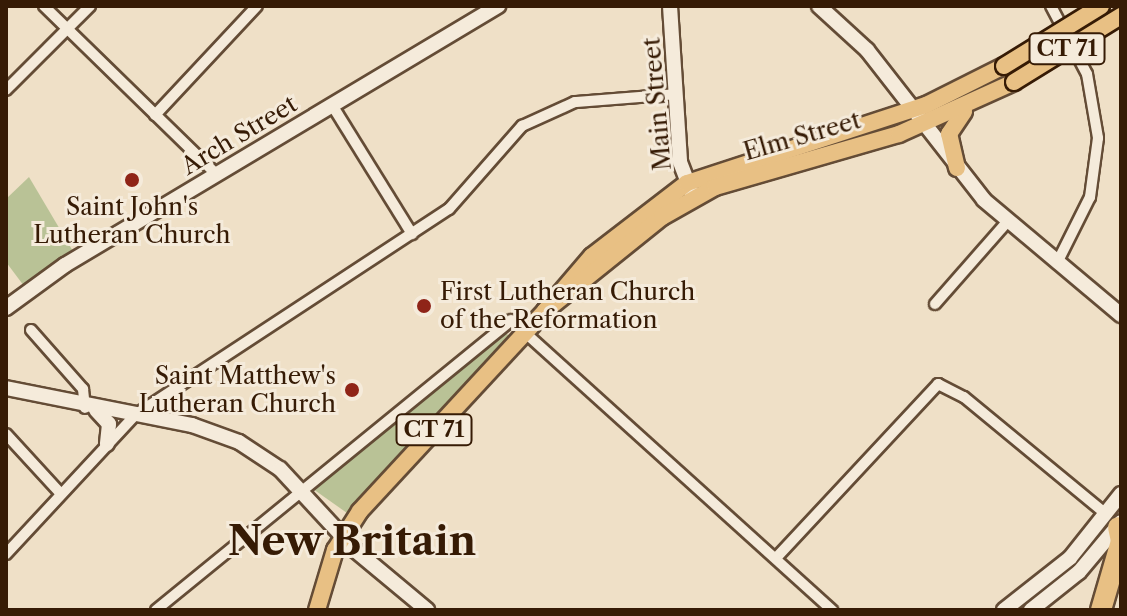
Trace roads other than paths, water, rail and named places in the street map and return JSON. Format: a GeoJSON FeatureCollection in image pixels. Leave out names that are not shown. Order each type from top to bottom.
{"type":"FeatureCollection","features":[{"type":"Feature","properties":{"kind":"highway"},"geometry":{"type":"LineString","coordinates":[[1102,607],[1121,541],[1115,521]]}},
{"type":"Feature","properties":{"kind":"main road","name":"CT 71"},"geometry":{"type":"LineString","coordinates":[[912,110],[1004,66],[1101,6]]}},
{"type":"Feature","properties":{"kind":"main road","name":"CT 71"},"geometry":{"type":"LineString","coordinates":[[923,125],[971,105],[1014,82],[1121,16]]}},
{"type":"Feature","properties":{"kind":"main road"},"geometry":{"type":"LineString","coordinates":[[957,168],[950,131],[971,105]]}},
{"type":"Feature","properties":{"kind":"main road","name":"Elm Street"},"geometry":{"type":"LineString","coordinates":[[691,190],[774,152],[912,110]]}},
{"type":"Feature","properties":{"kind":"main road","name":"Elm Street"},"geometry":{"type":"LineString","coordinates":[[691,190],[923,125]]}},
{"type":"Feature","properties":{"kind":"main road"},"geometry":{"type":"LineString","coordinates":[[753,175],[774,152]]}},
{"type":"Feature","properties":{"kind":"main road","name":"CT 71"},"geometry":{"type":"LineString","coordinates":[[317,610],[344,533],[545,311],[641,224],[691,190]]}},
{"type":"Feature","properties":{"kind":"street"},"geometry":{"type":"LineString","coordinates":[[44,6],[216,174]]}},
{"type":"Feature","properties":{"kind":"street"},"geometry":{"type":"LineString","coordinates":[[6,90],[90,6]]}},
{"type":"Feature","properties":{"kind":"street"},"geometry":{"type":"LineString","coordinates":[[155,115],[257,6]]}},
{"type":"Feature","properties":{"kind":"street","name":"Arch Street"},"geometry":{"type":"LineString","coordinates":[[6,308],[216,174],[498,6]]}},
{"type":"Feature","properties":{"kind":"street","name":"Main Street"},"geometry":{"type":"LineString","coordinates":[[670,6],[676,94],[691,190]]}},
{"type":"Feature","properties":{"kind":"street"},"geometry":{"type":"LineString","coordinates":[[819,6],[867,50],[957,168],[1007,222],[1121,315]]}},
{"type":"Feature","properties":{"kind":"street"},"geometry":{"type":"LineString","coordinates":[[1051,6],[1087,74],[1098,138],[1090,197],[1057,263]]}},
{"type":"Feature","properties":{"kind":"street"},"geometry":{"type":"LineString","coordinates":[[6,554],[135,415],[459,201],[495,149],[535,117],[587,100],[676,94]]}},
{"type":"Feature","properties":{"kind":"street"},"geometry":{"type":"LineString","coordinates":[[332,105],[412,234]]}},
{"type":"Feature","properties":{"kind":"street"},"geometry":{"type":"LineString","coordinates":[[935,304],[1007,222]]}},
{"type":"Feature","properties":{"kind":"street"},"geometry":{"type":"LineString","coordinates":[[156,610],[299,487],[503,323],[514,320],[832,610]]}},
{"type":"Feature","properties":{"kind":"street"},"geometry":{"type":"LineString","coordinates":[[31,330],[83,389],[90,408],[109,424],[107,444]]}},
{"type":"Feature","properties":{"kind":"street"},"geometry":{"type":"LineString","coordinates":[[776,558],[941,384],[1115,521]]}},
{"type":"Feature","properties":{"kind":"street"},"geometry":{"type":"LineString","coordinates":[[6,388],[227,436],[299,487],[427,610]]}},
{"type":"Feature","properties":{"kind":"street"},"geometry":{"type":"LineString","coordinates":[[6,434],[61,494]]}},
{"type":"Feature","properties":{"kind":"street"},"geometry":{"type":"LineString","coordinates":[[1031,610],[1079,572],[1115,521],[1121,494]]}},
{"type":"Feature","properties":{"kind":"street"},"geometry":{"type":"LineString","coordinates":[[1004,610],[1115,521]]}},
{"type":"Feature","properties":{"kind":"place","name":"Saint John's Lutheran Church"},"geometry":{"type":"Point","coordinates":[132,180]}},
{"type":"Feature","properties":{"kind":"place","name":"First Lutheran Church of the Reformation"},"geometry":{"type":"Point","coordinates":[424,306]}},
{"type":"Feature","properties":{"kind":"place","name":"Saint Matthew's Lutheran Church"},"geometry":{"type":"Point","coordinates":[352,390]}},
{"type":"Feature","properties":{"kind":"district","name":"New Britain"},"geometry":{"type":"Point","coordinates":[352,541]}}]}
